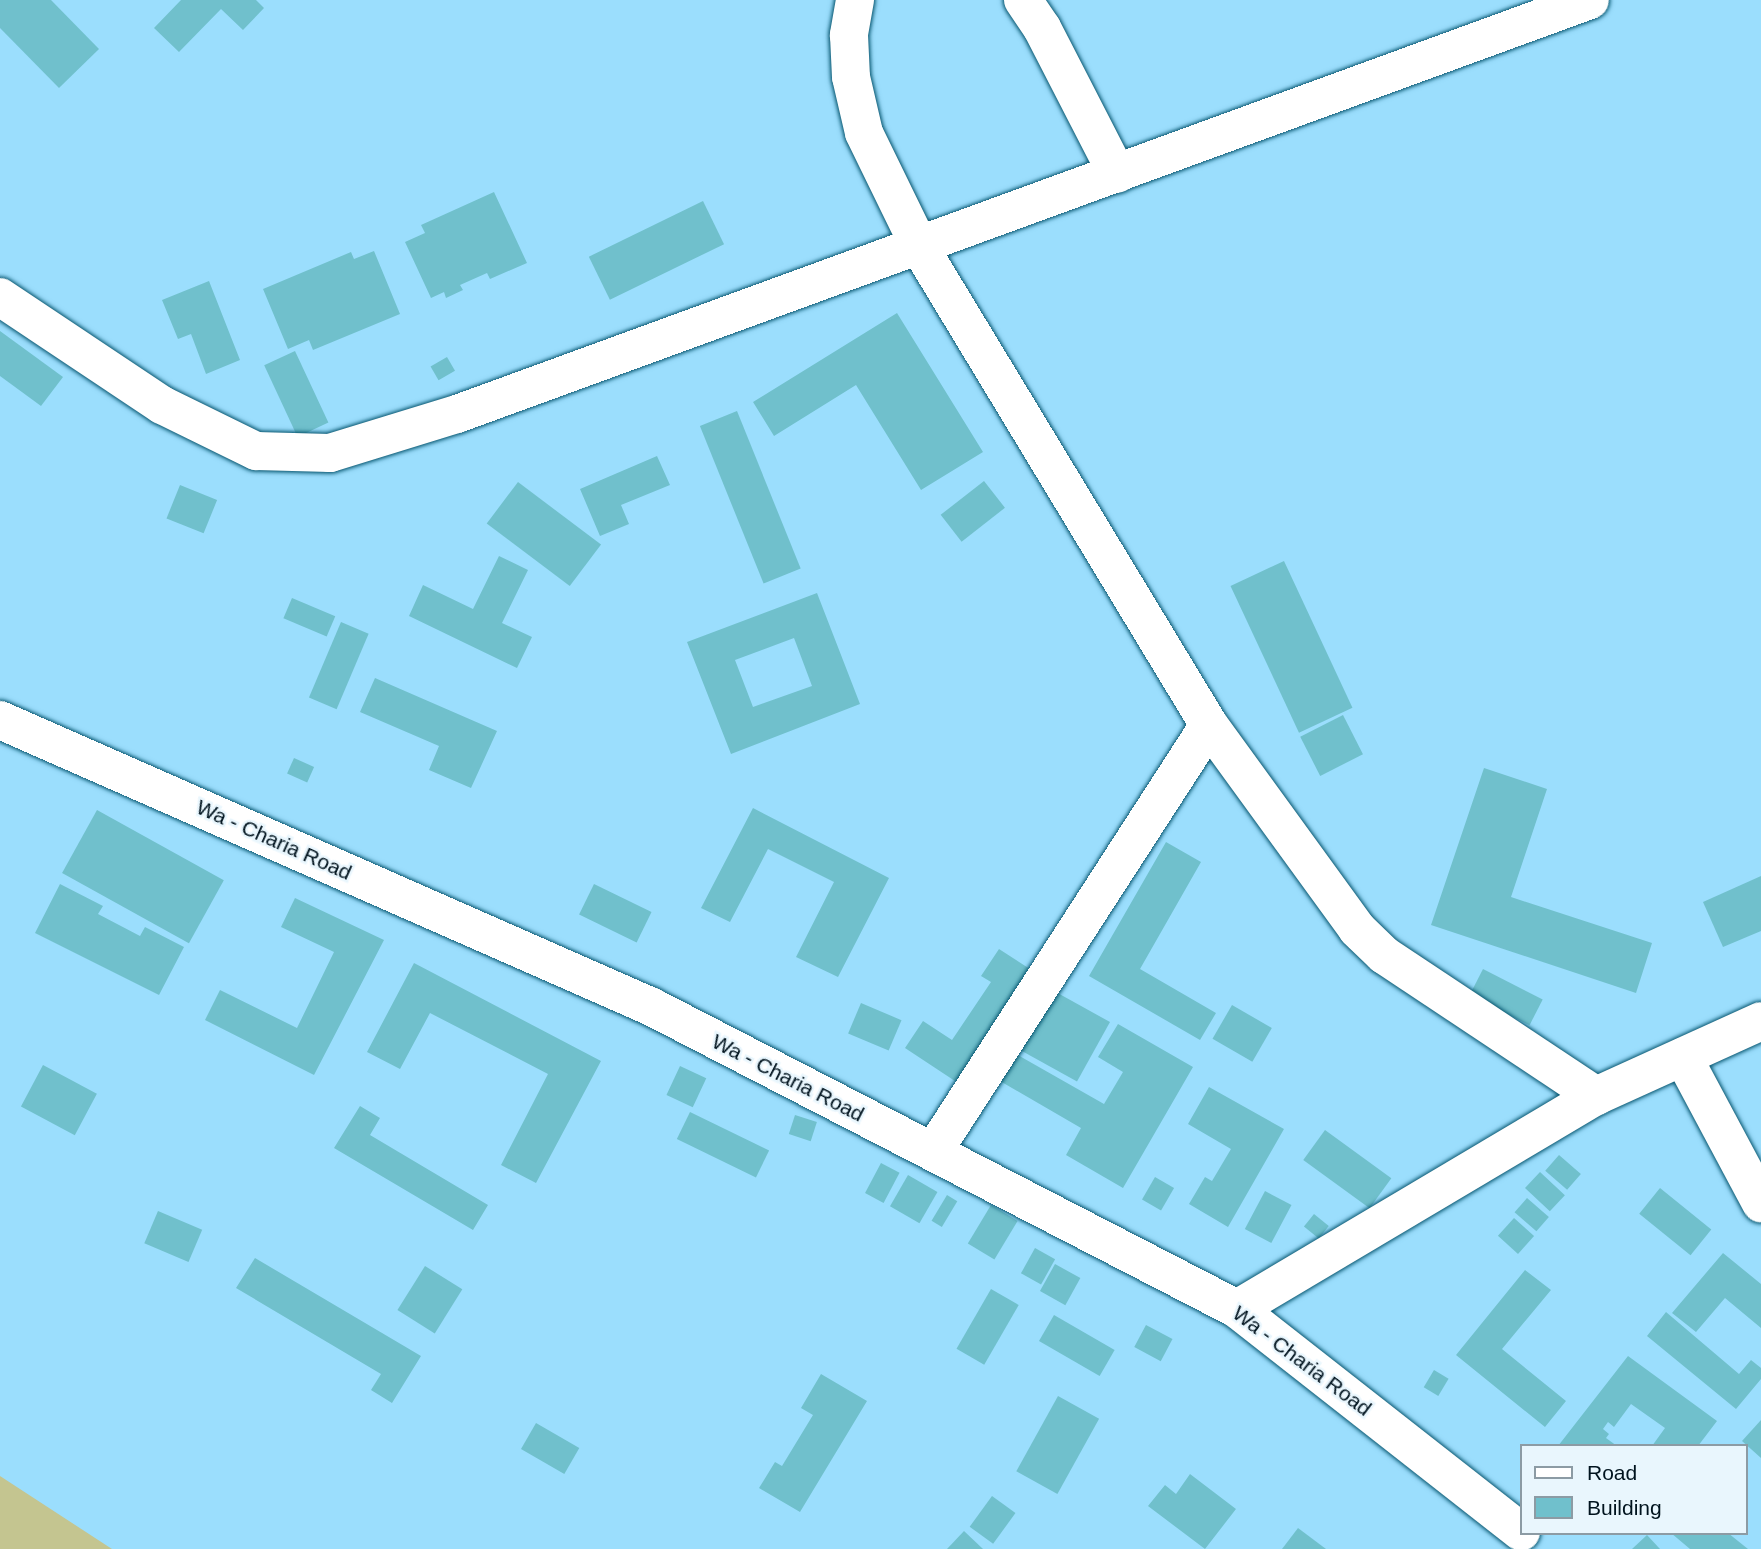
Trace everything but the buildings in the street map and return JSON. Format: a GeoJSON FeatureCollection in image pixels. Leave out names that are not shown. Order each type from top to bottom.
{"type":"FeatureCollection","features":[{"type":"Feature","properties":{"kind":"street"},"geometry":{"type":"LineString","coordinates":[[855,0],[849,35],[851,77],[864,133],[919,246],[1209,725],[1357,929],[1384,956],[1596,1096]]}},
{"type":"Feature","properties":{"kind":"street"},"geometry":{"type":"LineString","coordinates":[[1023,0],[1042,28],[1117,174]]}},
{"type":"Feature","properties":{"kind":"street"},"geometry":{"type":"LineString","coordinates":[[0,297],[162,405],[256,451],[330,453],[457,414],[1590,0]]}},
{"type":"Feature","properties":{"kind":"street","name":"Wa - Charia Road"},"geometry":{"type":"LineString","coordinates":[[0,720],[652,1007],[1237,1309],[1520,1530]]}},
{"type":"Feature","properties":{"kind":"street"},"geometry":{"type":"LineString","coordinates":[[933,1152],[1209,725]]}},
{"type":"Feature","properties":{"kind":"street"},"geometry":{"type":"LineString","coordinates":[[1237,1309],[1596,1096],[1761,1021]]}},
{"type":"Feature","properties":{"kind":"street"},"geometry":{"type":"LineString","coordinates":[[1683,1056],[1761,1203]]}},
{"type":"Feature","properties":{"kind":"street","name":"Wa - Charia Road"},"geometry":{"type":"LineString","coordinates":[[1526,1535],[1543,1549]]}},
{"type":"Feature","properties":{"kind":"green space"},"geometry":{"type":"Polygon","coordinates":[[[0,1476],[112,1549],[0,1549],[0,1476]]]}}]}
